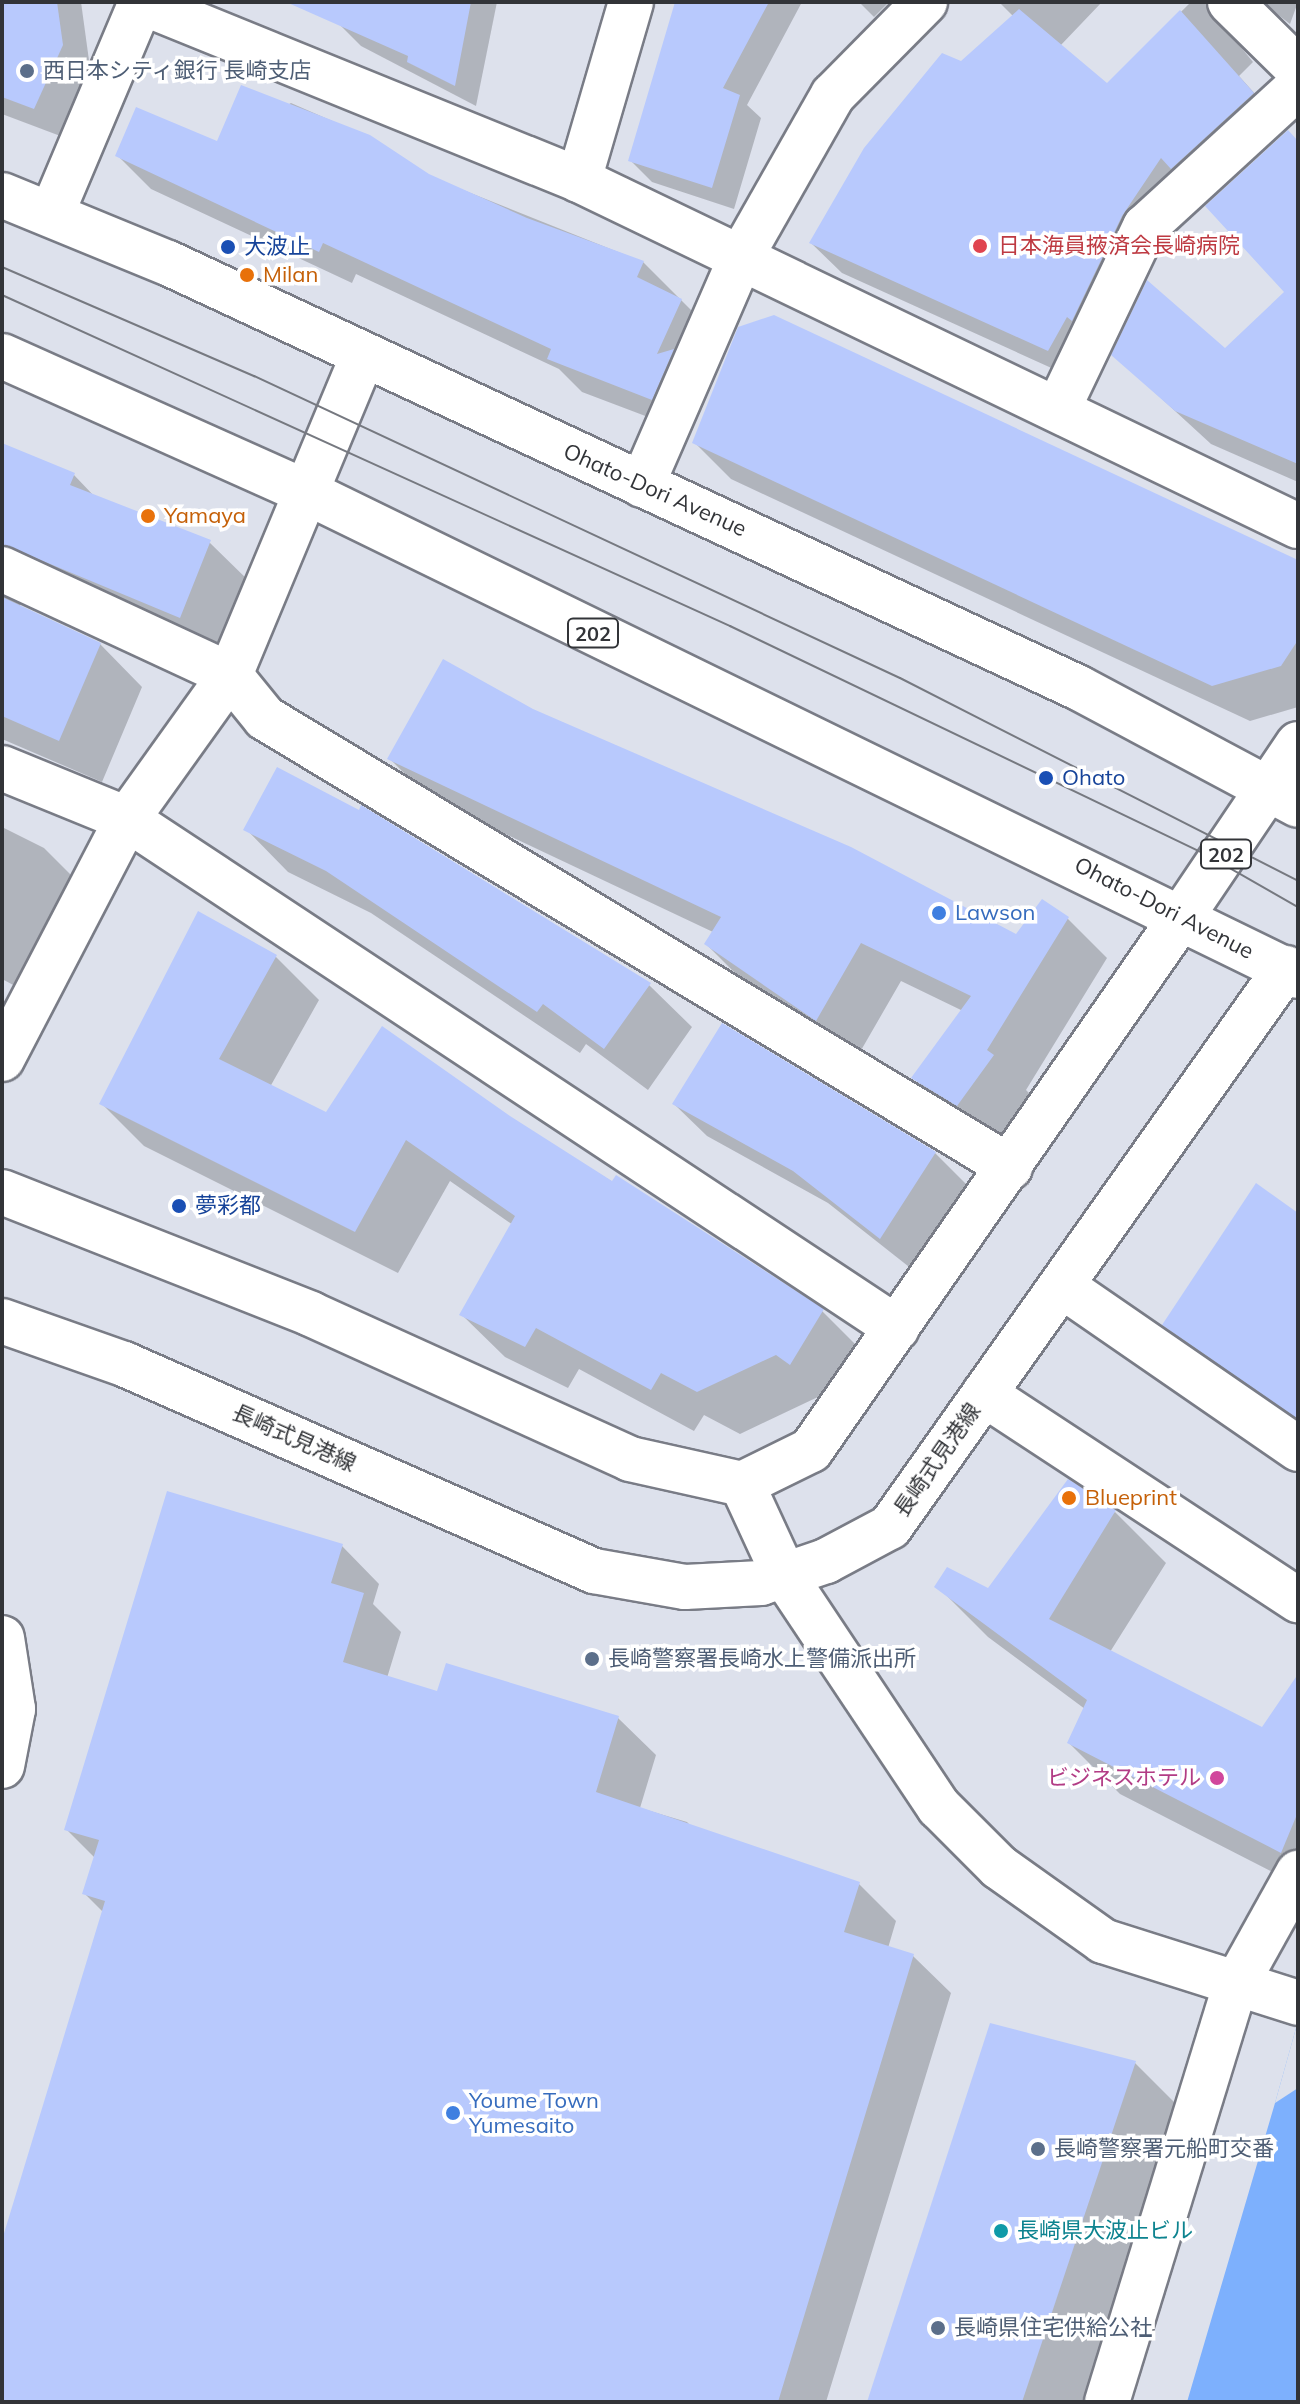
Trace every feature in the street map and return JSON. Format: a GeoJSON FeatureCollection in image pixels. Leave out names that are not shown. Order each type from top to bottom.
{"type":"FeatureCollection","features":[{"type":"Feature","properties":{"kind":"main road"},"geometry":{"type":"LineString","coordinates":[[52,213],[141,2],[579,180],[742,255],[1298,526]]}},
{"type":"Feature","properties":{"kind":"main road"},"geometry":{"type":"LineString","coordinates":[[579,180],[631,2]]}},
{"type":"Feature","properties":{"kind":"main road"},"geometry":{"type":"LineString","coordinates":[[642,485],[742,255],[833,95],[925,2]]}},
{"type":"Feature","properties":{"kind":"main road"},"geometry":{"type":"LineString","coordinates":[[1230,2],[1298,69]]}},
{"type":"Feature","properties":{"kind":"main road"},"geometry":{"type":"LineString","coordinates":[[1058,409],[1145,227],[1298,87]]}},
{"type":"Feature","properties":{"kind":"main road","name":"Ohato-Dori Avenue"},"geometry":{"type":"LineString","coordinates":[[2,195],[52,213],[363,355],[1079,688],[1284,796]]}},
{"type":"Feature","properties":{"kind":"main road"},"geometry":{"type":"LineString","coordinates":[[2,1059],[127,819],[230,675],[302,490],[363,355]]}},
{"type":"Feature","properties":{"kind":"main road","name":"Ohato-Dori Avenue"},"geometry":{"type":"LineString","coordinates":[[2,356],[302,490],[1029,839],[1180,919],[1294,963]]}},
{"type":"Feature","properties":{"kind":"main road"},"geometry":{"type":"LineString","coordinates":[[2,569],[230,675],[265,718],[1010,1167]]}},
{"type":"Feature","properties":{"kind":"main road","name":"202"},"geometry":{"type":"LineString","coordinates":[[1180,919],[1284,796],[1298,744]]}},
{"type":"Feature","properties":{"kind":"main road"},"geometry":{"type":"LineString","coordinates":[[2,768],[127,819],[897,1328]]}},
{"type":"Feature","properties":{"kind":"main road"},"geometry":{"type":"LineString","coordinates":[[2,1192],[311,1314],[630,1459],[742,1484],[811,1450],[1180,919]]}},
{"type":"Feature","properties":{"kind":"main road","name":"長崎式見港線"},"geometry":{"type":"LineString","coordinates":[[2,1321],[124,1364],[594,1571],[685,1587],[784,1575],[890,1527],[1294,963]]}},
{"type":"Feature","properties":{"kind":"main road"},"geometry":{"type":"LineString","coordinates":[[1062,1286],[1298,1449]]}},
{"type":"Feature","properties":{"kind":"main road"},"geometry":{"type":"LineString","coordinates":[[984,1394],[1298,1600]]}},
{"type":"Feature","properties":{"kind":"main road"},"geometry":{"type":"LineString","coordinates":[[742,1484],[784,1575],[939,1807],[999,1867],[1103,1941],[1234,1988],[1298,2003]]}},
{"type":"Feature","properties":{"kind":"main road"},"geometry":{"type":"LineString","coordinates":[[2,1638],[13,1709],[2,1766]]}},
{"type":"Feature","properties":{"kind":"main road"},"geometry":{"type":"LineString","coordinates":[[1107,2402],[1234,1988],[1298,1873]]}},
{"type":"Feature","properties":{"kind":"water"},"geometry":{"type":"Polygon","coordinates":[[[1298,2021],[1298,2402],[1187,2402],[1275,2103],[1298,2021]]]}},
{"type":"Feature","properties":{"kind":"pier"},"geometry":{"type":"Polygon","coordinates":[[[1298,2021],[1298,2088],[1275,2103],[1298,2021]]]}},
{"type":"Feature","properties":{"kind":"building","name":"西日本シティ銀行 長崎支店"},"geometry":{"type":"Polygon","coordinates":[[[2,2],[57,2],[63,45],[34,109],[2,97],[2,2]]]}},
{"type":"Feature","properties":{"kind":"building"},"geometry":{"type":"Polygon","coordinates":[[[286,2],[471,2],[455,86],[407,62],[408,56],[286,2]]]}},
{"type":"Feature","properties":{"kind":"building"},"geometry":{"type":"Polygon","coordinates":[[[675,2],[769,2],[723,88],[740,95],[712,188],[628,161],[675,2]]]}},
{"type":"Feature","properties":{"kind":"building"},"geometry":{"type":"Polygon","coordinates":[[[1019,9],[1107,83],[1180,10],[1254,93],[1171,169],[1161,158],[1122,216],[1072,321],[1067,317],[1048,351],[809,243],[864,148],[942,53],[961,61],[1019,9]]]}},
{"type":"Feature","properties":{"kind":"building"},"geometry":{"type":"Polygon","coordinates":[[[241,85],[370,135],[429,174],[527,218],[644,261],[637,277],[682,299],[657,354],[674,349],[652,400],[547,359],[551,349],[323,243],[319,252],[115,156],[136,107],[217,141],[241,85]]]}},
{"type":"Feature","properties":{"kind":"building"},"geometry":{"type":"Polygon","coordinates":[[[1288,130],[1298,141],[1298,464],[1175,411],[1111,355],[1147,280],[1225,348],[1284,292],[1205,206],[1288,130]]]}},
{"type":"Feature","properties":{"kind":"building"},"geometry":{"type":"Polygon","coordinates":[[[774,315],[1298,560],[1298,640],[1281,666],[1212,686],[692,443],[738,327],[774,315]]]}},
{"type":"Feature","properties":{"kind":"building"},"geometry":{"type":"Polygon","coordinates":[[[2,443],[75,473],[70,485],[211,540],[180,618],[2,544],[2,443]]]}},
{"type":"Feature","properties":{"kind":"building"},"geometry":{"type":"Polygon","coordinates":[[[2,597],[101,643],[59,741],[2,716],[2,597]]]}},
{"type":"Feature","properties":{"kind":"building"},"geometry":{"type":"Polygon","coordinates":[[[443,659],[533,709],[851,847],[1016,934],[1042,899],[1069,917],[987,1050],[994,1055],[957,1106],[911,1078],[971,996],[861,943],[816,1021],[704,944],[721,917],[387,759],[443,659]]]}},
{"type":"Feature","properties":{"kind":"building"},"geometry":{"type":"Polygon","coordinates":[[[277,767],[359,810],[361,805],[651,983],[604,1049],[543,1004],[537,1012],[326,871],[243,830],[277,767]]]}},
{"type":"Feature","properties":{"kind":"building"},"geometry":{"type":"Polygon","coordinates":[[[198,911],[277,955],[219,1059],[326,1112],[382,1026],[510,1116],[612,1181],[616,1175],[824,1309],[790,1365],[776,1355],[697,1392],[661,1373],[651,1390],[536,1328],[525,1347],[459,1315],[515,1216],[406,1140],[355,1232],[99,1104],[198,911]]]}},
{"type":"Feature","properties":{"kind":"building"},"geometry":{"type":"Polygon","coordinates":[[[722,1023],[936,1152],[880,1239],[793,1171],[672,1104],[722,1023]]]}},
{"type":"Feature","properties":{"kind":"building"},"geometry":{"type":"Polygon","coordinates":[[[1256,1183],[1298,1213],[1298,1419],[1162,1325],[1256,1183]]]}},
{"type":"Feature","properties":{"kind":"building"},"geometry":{"type":"Polygon","coordinates":[[[1068,1479],[1116,1510],[1049,1619],[1262,1727],[1298,1674],[1298,1812],[1281,1853],[1067,1743],[1087,1700],[934,1587],[947,1567],[988,1588],[1068,1479]]]}},
{"type":"Feature","properties":{"kind":"building","name":"Youme Town Yumesaito"},"geometry":{"type":"Polygon","coordinates":[[[167,1491],[343,1544],[331,1583],[364,1593],[343,1662],[437,1691],[446,1663],[619,1716],[596,1792],[860,1882],[844,1932],[914,1954],[778,2402],[2,2402],[2,2240],[105,1901],[82,1894],[99,1840],[64,1830],[167,1491]]]}},
{"type":"Feature","properties":{"kind":"building","name":"長崎県大波止ビル"},"geometry":{"type":"Polygon","coordinates":[[[990,2023],[1136,2061],[1022,2402],[867,2402],[990,2023]]]}},
{"type":"Feature","properties":{"kind":"tram line"},"geometry":{"type":"LineString","coordinates":[[2,267],[254,376],[900,678],[1298,881]]}},
{"type":"Feature","properties":{"kind":"tram line"},"geometry":{"type":"LineString","coordinates":[[2,295],[730,626],[1205,854],[1298,907]]}},
{"type":"Feature","properties":{"kind":"place","name":"西日本シティ銀行 長崎支店"},"geometry":{"type":"Point","coordinates":[27,71]}},
{"type":"Feature","properties":{"kind":"place","name":"日本海員掖済会長崎病院"},"geometry":{"type":"Point","coordinates":[980,246]}},
{"type":"Feature","properties":{"kind":"place","name":"大波止"},"geometry":{"type":"Point","coordinates":[228,247]}},
{"type":"Feature","properties":{"kind":"place","name":"Milan"},"geometry":{"type":"Point","coordinates":[247,275]}},
{"type":"Feature","properties":{"kind":"place","name":"Yamaya"},"geometry":{"type":"Point","coordinates":[148,516]}},
{"type":"Feature","properties":{"kind":"place","name":"Ohato"},"geometry":{"type":"Point","coordinates":[1046,778]}},
{"type":"Feature","properties":{"kind":"place","name":"Lawson"},"geometry":{"type":"Point","coordinates":[939,913]}},
{"type":"Feature","properties":{"kind":"place","name":"夢彩都"},"geometry":{"type":"Point","coordinates":[179,1206]}},
{"type":"Feature","properties":{"kind":"place","name":"Blueprint"},"geometry":{"type":"Point","coordinates":[1069,1498]}},
{"type":"Feature","properties":{"kind":"place","name":"長崎警察署長崎水上警備派出所"},"geometry":{"type":"Point","coordinates":[592,1659]}},
{"type":"Feature","properties":{"kind":"place","name":"ビジネスホテル"},"geometry":{"type":"Point","coordinates":[1217,1778]}},
{"type":"Feature","properties":{"kind":"place","name":"Youme Town Yumesaito"},"geometry":{"type":"Point","coordinates":[453,2113]}},
{"type":"Feature","properties":{"kind":"place","name":"長崎警察署元船町交番"},"geometry":{"type":"Point","coordinates":[1038,2149]}},
{"type":"Feature","properties":{"kind":"place","name":"長崎県大波止ビル"},"geometry":{"type":"Point","coordinates":[1001,2231]}},
{"type":"Feature","properties":{"kind":"place","name":"長崎県住宅供給公社"},"geometry":{"type":"Point","coordinates":[938,2328]}}]}
